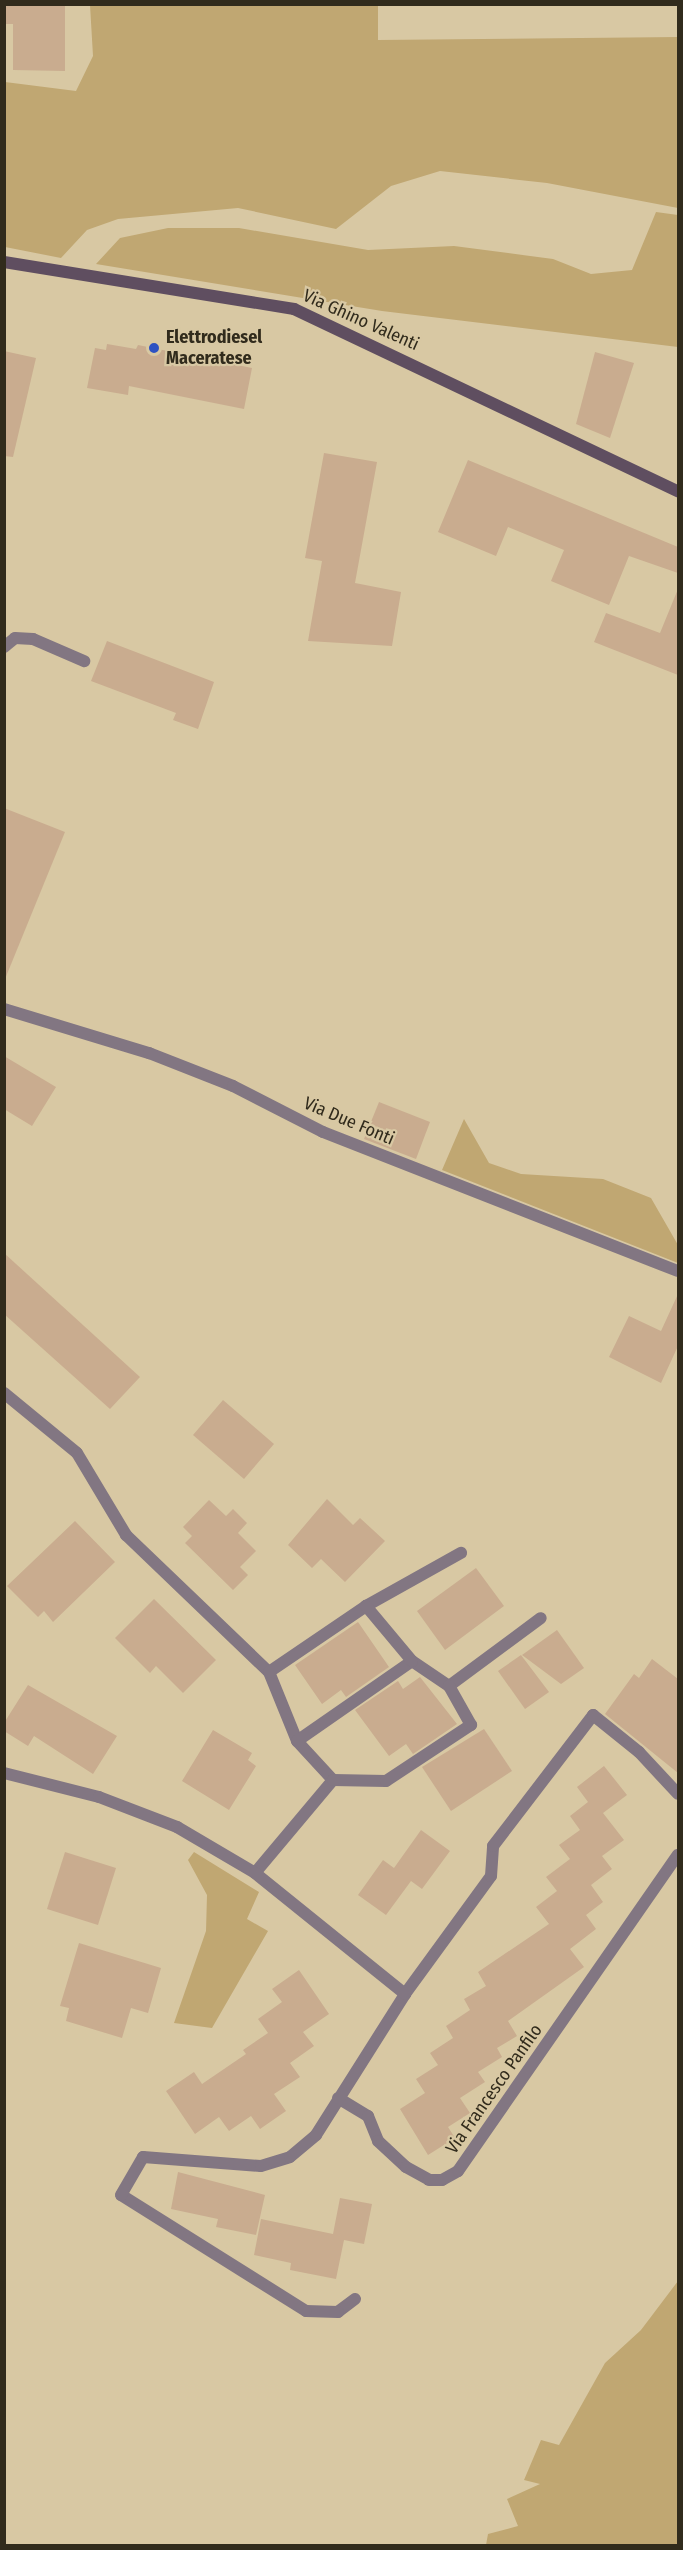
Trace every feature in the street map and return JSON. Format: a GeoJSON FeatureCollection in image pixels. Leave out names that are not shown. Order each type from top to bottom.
{"type":"FeatureCollection","features":[{"type":"Feature","properties":{"kind":"main road","name":"Via Ghino Valenti"},"geometry":{"type":"LineString","coordinates":[[4,262],[294,309],[678,491]]}},
{"type":"Feature","properties":{"kind":"street"},"geometry":{"type":"LineString","coordinates":[[4,647],[15,638],[33,639],[84,661]]}},
{"type":"Feature","properties":{"kind":"street","name":"Via Due Fonti"},"geometry":{"type":"LineString","coordinates":[[4,1009],[149,1053],[233,1086],[323,1132],[678,1271]]}},
{"type":"Feature","properties":{"kind":"street"},"geometry":{"type":"LineString","coordinates":[[4,1393],[77,1453],[126,1535],[269,1672],[297,1741],[333,1780],[386,1781],[471,1725],[449,1686],[412,1661],[366,1606]]}},
{"type":"Feature","properties":{"kind":"street"},"geometry":{"type":"LineString","coordinates":[[269,1672],[366,1606],[461,1553]]}},
{"type":"Feature","properties":{"kind":"street"},"geometry":{"type":"LineString","coordinates":[[449,1686],[541,1618]]}},
{"type":"Feature","properties":{"kind":"street"},"geometry":{"type":"LineString","coordinates":[[297,1741],[412,1661]]}},
{"type":"Feature","properties":{"kind":"street"},"geometry":{"type":"LineString","coordinates":[[355,2299],[338,2312],[306,2311],[121,2195],[142,2157],[261,2166],[290,2157],[316,2135],[405,1994],[491,1876],[493,1846],[593,1714],[678,1794]]}},
{"type":"Feature","properties":{"kind":"street"},"geometry":{"type":"LineString","coordinates":[[4,1773],[99,1797],[166,1823],[255,1873],[405,1994]]}},
{"type":"Feature","properties":{"kind":"street"},"geometry":{"type":"LineString","coordinates":[[255,1873],[333,1780]]}},
{"type":"Feature","properties":{"kind":"street","name":"Via Francesco Panfilo"},"geometry":{"type":"LineString","coordinates":[[338,2098],[368,2116],[378,2141],[406,2167],[429,2180],[442,2180],[458,2171],[678,1855]]}},
{"type":"Feature","properties":{"kind":"shaded area"},"geometry":{"type":"Polygon","coordinates":[[[90,5],[378,5],[378,40],[678,37],[678,208],[547,183],[440,171],[391,186],[336,229],[238,208],[118,219],[87,230],[61,258],[5,247],[5,82],[76,91],[93,56],[90,5]]]}},
{"type":"Feature","properties":{"kind":"shaded area"},"geometry":{"type":"Polygon","coordinates":[[[656,212],[678,215],[678,347],[382,311],[96,264],[120,238],[168,228],[239,228],[368,250],[454,246],[553,259],[591,274],[632,270],[656,212]]]}},
{"type":"Feature","properties":{"kind":"shaded area"},"geometry":{"type":"Polygon","coordinates":[[[464,1119],[489,1163],[521,1174],[603,1179],[651,1198],[678,1245],[678,1263],[442,1170],[464,1119]]]}},
{"type":"Feature","properties":{"kind":"shaded area"},"geometry":{"type":"Polygon","coordinates":[[[194,1852],[259,1892],[247,1919],[268,1931],[212,2028],[174,2023],[206,1931],[207,1895],[188,1860],[194,1852]]]}},
{"type":"Feature","properties":{"kind":"shaded area"},"geometry":{"type":"Polygon","coordinates":[[[678,2281],[678,2545],[486,2545],[488,2534],[518,2526],[507,2499],[540,2484],[524,2480],[541,2440],[559,2445],[605,2363],[641,2330],[678,2281]]]}},
{"type":"Feature","properties":{"kind":"building"},"geometry":{"type":"Polygon","coordinates":[[[4,4],[65,4],[65,71],[13,70],[13,24],[4,24],[4,4]]]}},
{"type":"Feature","properties":{"kind":"building"},"geometry":{"type":"Polygon","coordinates":[[[107,344],[136,349],[138,345],[252,368],[244,409],[129,386],[128,395],[87,388],[95,348],[106,350],[107,344]]]}},
{"type":"Feature","properties":{"kind":"building"},"geometry":{"type":"Polygon","coordinates":[[[4,351],[36,358],[13,457],[4,456],[4,351]]]}},
{"type":"Feature","properties":{"kind":"building"},"geometry":{"type":"Polygon","coordinates":[[[595,352],[634,363],[610,438],[576,424],[595,352]]]}},
{"type":"Feature","properties":{"kind":"building"},"geometry":{"type":"Polygon","coordinates":[[[324,453],[377,462],[355,583],[401,592],[392,646],[308,641],[322,561],[305,558],[324,453]]]}},
{"type":"Feature","properties":{"kind":"building"},"geometry":{"type":"Polygon","coordinates":[[[468,460],[678,547],[678,573],[629,556],[609,605],[551,581],[564,550],[508,527],[496,556],[438,532],[468,460]]]}},
{"type":"Feature","properties":{"kind":"building"},"geometry":{"type":"Polygon","coordinates":[[[678,589],[678,675],[594,642],[606,613],[660,633],[678,589]]]}},
{"type":"Feature","properties":{"kind":"building"},"geometry":{"type":"Polygon","coordinates":[[[107,641],[214,682],[198,729],[173,720],[176,713],[91,681],[107,641]]]}},
{"type":"Feature","properties":{"kind":"building"},"geometry":{"type":"Polygon","coordinates":[[[4,808],[65,832],[5,979],[4,979],[4,808]]]}},
{"type":"Feature","properties":{"kind":"building"},"geometry":{"type":"Polygon","coordinates":[[[4,1056],[56,1087],[32,1126],[4,1109],[4,1056]]]}},
{"type":"Feature","properties":{"kind":"building"},"geometry":{"type":"Polygon","coordinates":[[[379,1102],[430,1122],[416,1159],[364,1139],[379,1102]]]}},
{"type":"Feature","properties":{"kind":"building"},"geometry":{"type":"Polygon","coordinates":[[[4,1253],[140,1377],[110,1409],[4,1314],[4,1253]]]}},
{"type":"Feature","properties":{"kind":"building"},"geometry":{"type":"Polygon","coordinates":[[[678,1294],[678,1346],[661,1383],[609,1357],[629,1316],[661,1331],[678,1294]]]}},
{"type":"Feature","properties":{"kind":"building"},"geometry":{"type":"Polygon","coordinates":[[[223,1400],[274,1444],[244,1479],[193,1435],[223,1400]]]}},
{"type":"Feature","properties":{"kind":"building"},"geometry":{"type":"Polygon","coordinates":[[[327,1499],[353,1525],[360,1518],[385,1541],[345,1582],[321,1559],[312,1568],[288,1545],[327,1499]]]}},
{"type":"Feature","properties":{"kind":"building"},"geometry":{"type":"Polygon","coordinates":[[[209,1500],[226,1516],[233,1509],[247,1523],[238,1533],[256,1551],[240,1567],[248,1575],[233,1590],[185,1543],[192,1536],[183,1527],[209,1500]]]}},
{"type":"Feature","properties":{"kind":"building"},"geometry":{"type":"Polygon","coordinates":[[[75,1521],[115,1562],[53,1622],[44,1611],[38,1617],[7,1586],[75,1521]]]}},
{"type":"Feature","properties":{"kind":"building"},"geometry":{"type":"Polygon","coordinates":[[[476,1568],[504,1606],[445,1650],[417,1611],[476,1568]]]}},
{"type":"Feature","properties":{"kind":"building"},"geometry":{"type":"Polygon","coordinates":[[[154,1599],[216,1660],[183,1693],[156,1666],[150,1673],[115,1638],[154,1599]]]}},
{"type":"Feature","properties":{"kind":"building"},"geometry":{"type":"Polygon","coordinates":[[[358,1622],[389,1667],[346,1697],[341,1690],[322,1704],[295,1665],[358,1622]]]}},
{"type":"Feature","properties":{"kind":"building"},"geometry":{"type":"Polygon","coordinates":[[[557,1630],[584,1668],[561,1684],[522,1655],[557,1630]]]}},
{"type":"Feature","properties":{"kind":"building"},"geometry":{"type":"Polygon","coordinates":[[[521,1655],[549,1692],[525,1709],[498,1671],[521,1655]]]}},
{"type":"Feature","properties":{"kind":"building"},"geometry":{"type":"Polygon","coordinates":[[[652,1659],[678,1679],[678,1773],[605,1714],[634,1674],[639,1678],[652,1659]]]}},
{"type":"Feature","properties":{"kind":"building"},"geometry":{"type":"Polygon","coordinates":[[[420,1677],[457,1724],[413,1754],[406,1744],[389,1756],[355,1710],[398,1681],[403,1689],[420,1677]]]}},
{"type":"Feature","properties":{"kind":"building"},"geometry":{"type":"Polygon","coordinates":[[[28,1685],[117,1736],[93,1774],[34,1736],[28,1746],[4,1731],[4,1723],[28,1685]]]}},
{"type":"Feature","properties":{"kind":"building"},"geometry":{"type":"Polygon","coordinates":[[[484,1729],[512,1771],[451,1811],[422,1767],[484,1729]]]}},
{"type":"Feature","properties":{"kind":"building"},"geometry":{"type":"Polygon","coordinates":[[[213,1730],[252,1753],[248,1760],[256,1766],[229,1810],[182,1781],[213,1730]]]}},
{"type":"Feature","properties":{"kind":"building"},"geometry":{"type":"Polygon","coordinates":[[[604,1766],[627,1795],[603,1813],[624,1840],[602,1856],[612,1869],[591,1885],[603,1902],[586,1915],[596,1929],[570,1949],[584,1967],[508,2021],[517,2036],[497,2048],[502,2057],[478,2072],[485,2082],[460,2098],[470,2113],[448,2127],[455,2138],[428,2155],[400,2109],[425,2093],[416,2079],[438,2065],[430,2053],[453,2038],[446,2026],[470,2010],[464,1999],[486,1986],[478,1972],[549,1924],[536,1907],[557,1891],[546,1877],[570,1859],[559,1845],[580,1830],[570,1816],[588,1802],[577,1787],[604,1766]]]}},
{"type":"Feature","properties":{"kind":"building"},"geometry":{"type":"Polygon","coordinates":[[[421,1830],[450,1851],[422,1889],[411,1881],[386,1915],[358,1895],[383,1860],[394,1868],[421,1830]]]}},
{"type":"Feature","properties":{"kind":"building"},"geometry":{"type":"Polygon","coordinates":[[[65,1852],[116,1868],[98,1925],[47,1909],[65,1852]]]}},
{"type":"Feature","properties":{"kind":"building"},"geometry":{"type":"Polygon","coordinates":[[[79,1943],[161,1968],[148,2013],[131,2008],[122,2038],[66,2021],[69,2008],[60,2006],[79,1943]]]}},
{"type":"Feature","properties":{"kind":"building"},"geometry":{"type":"Polygon","coordinates":[[[299,1970],[329,2014],[303,2032],[314,2046],[290,2063],[300,2077],[274,2094],[286,2111],[260,2129],[251,2116],[229,2131],[219,2117],[195,2134],[166,2091],[194,2072],[202,2084],[246,2054],[243,2050],[268,2033],[258,2019],[282,2002],[272,1989],[299,1970]]]}},
{"type":"Feature","properties":{"kind":"building"},"geometry":{"type":"Polygon","coordinates":[[[178,2172],[265,2195],[256,2235],[216,2227],[218,2219],[171,2209],[178,2172]]]}},
{"type":"Feature","properties":{"kind":"building"},"geometry":{"type":"Polygon","coordinates":[[[340,2198],[372,2204],[364,2244],[344,2240],[336,2279],[290,2270],[291,2263],[254,2255],[261,2219],[333,2234],[340,2198]]]}},
{"type":"Feature","properties":{"kind":"place","name":"Elettrodiesel Maceratese"},"geometry":{"type":"Point","coordinates":[154,348]}}]}
